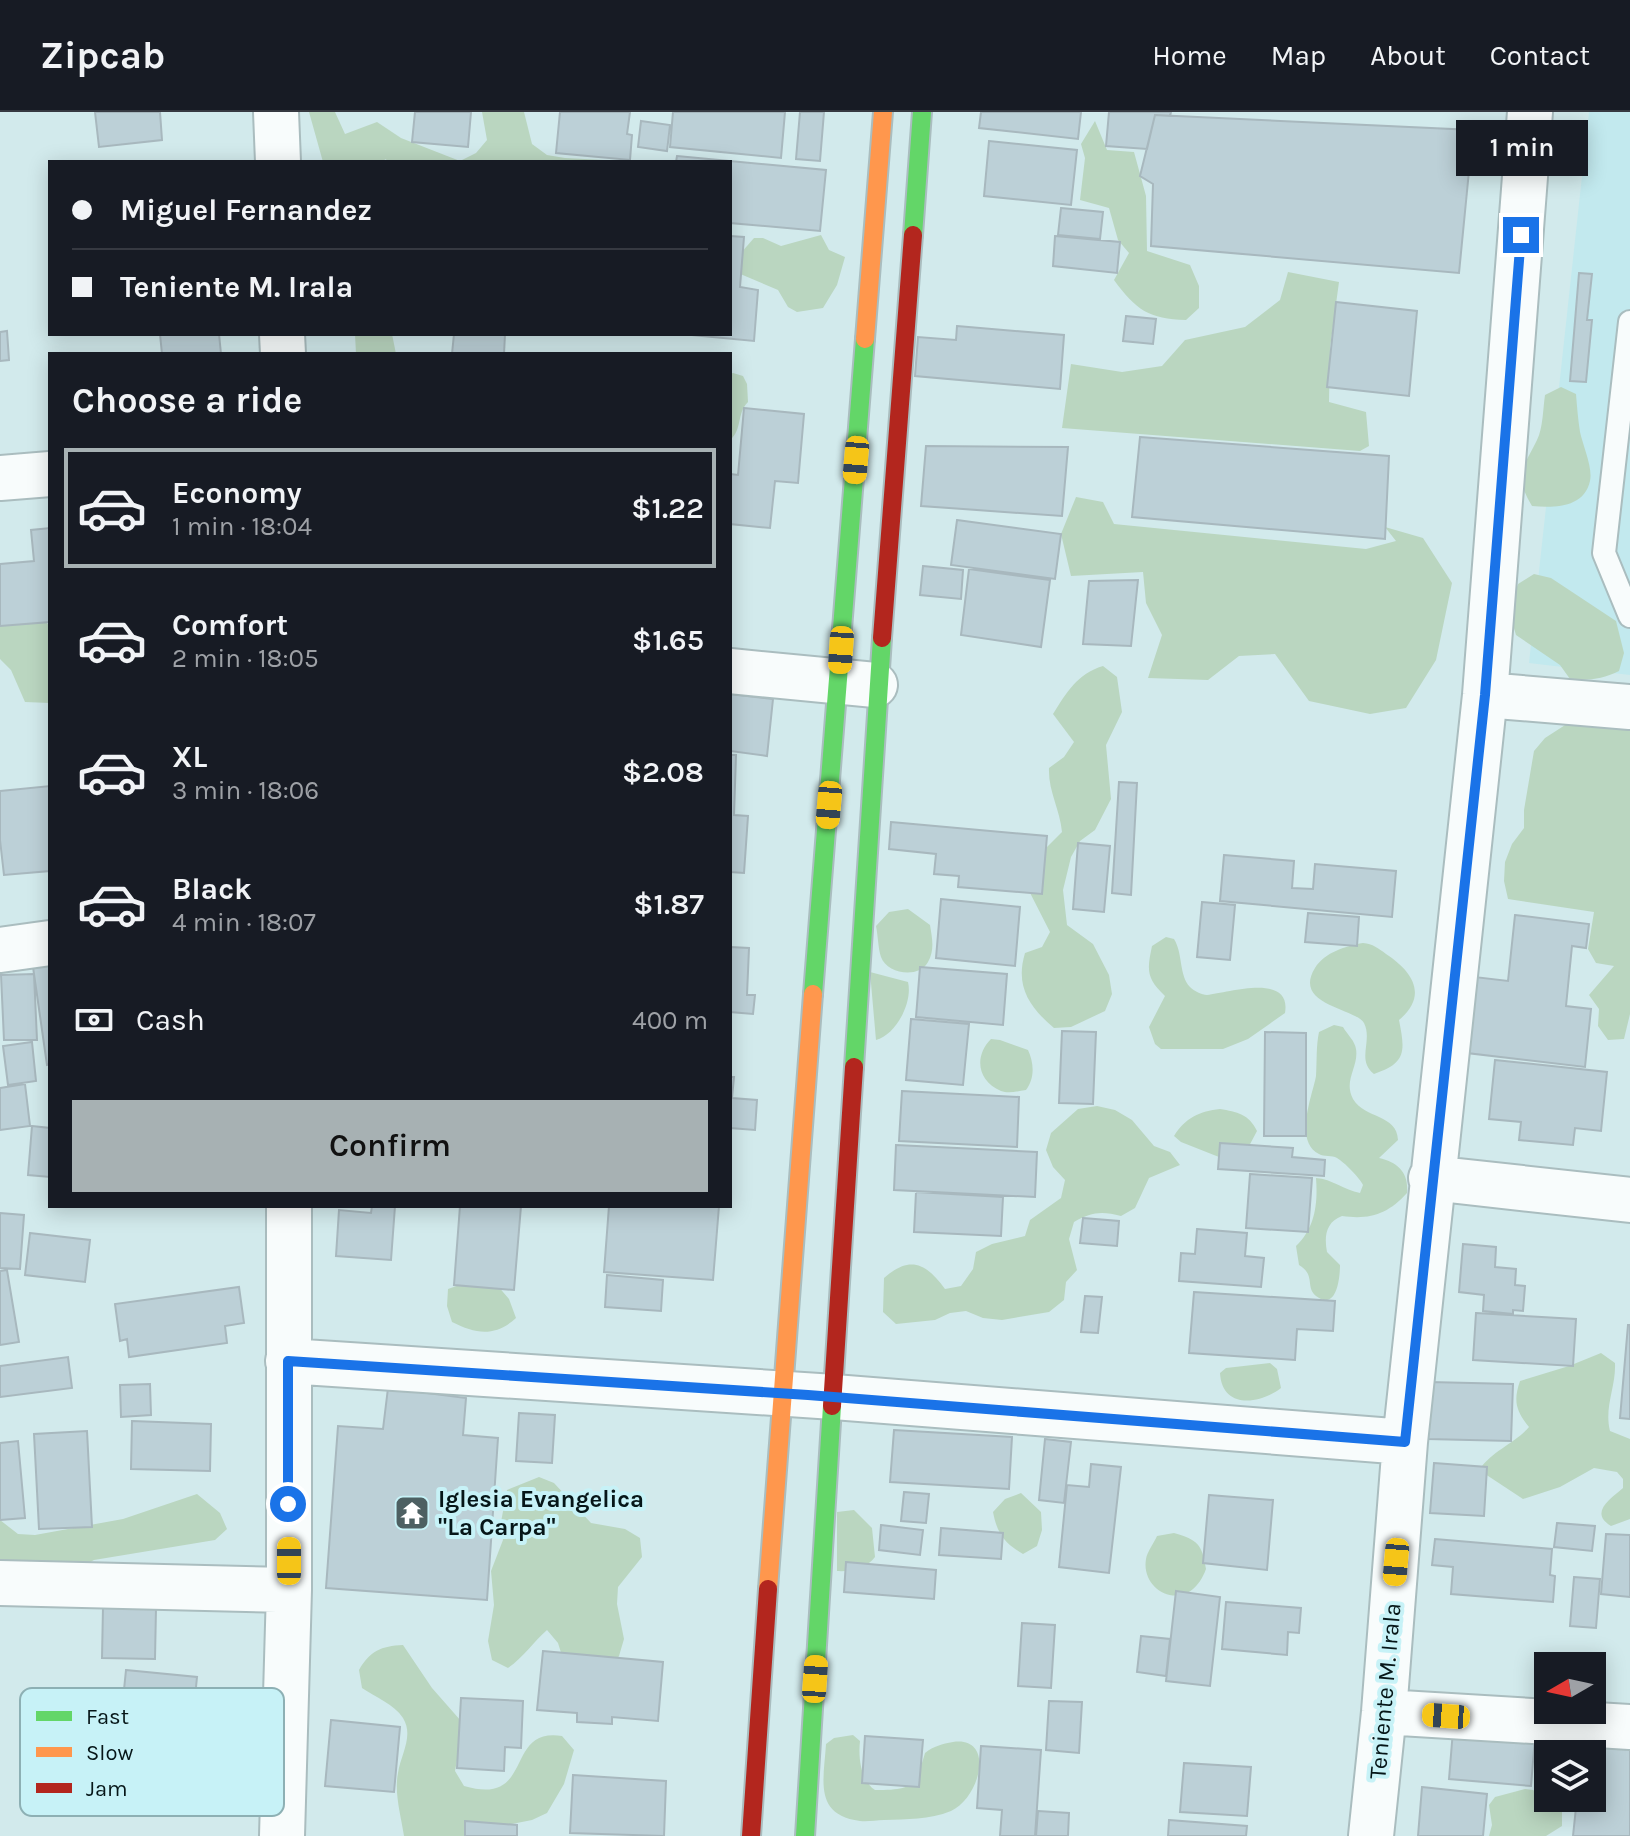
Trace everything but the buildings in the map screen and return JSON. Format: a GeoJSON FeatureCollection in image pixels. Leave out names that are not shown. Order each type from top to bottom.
{"type":"FeatureCollection","features":[{"type":"Feature","properties":{"kind":"street"},"geometry":{"type":"LineString","coordinates":[[276,112],[278,160]]}},
{"type":"Feature","properties":{"kind":"street"},"geometry":{"type":"LineString","coordinates":[[805,1836],[834,1397],[858,683],[883,112]]}},
{"type":"Feature","properties":{"kind":"street"},"geometry":{"type":"LineString","coordinates":[[751,1836],[782,1393],[922,112]]}},
{"type":"Feature","properties":{"kind":"street","name":"Teniente M. Irala"},"geometry":{"type":"LineString","coordinates":[[1371,1836],[1431,1178],[1485,695],[1530,112]]}},
{"type":"Feature","properties":{"kind":"street"},"geometry":{"type":"LineString","coordinates":[[0,478],[48,474]]}},
{"type":"Feature","properties":{"kind":"street"},"geometry":{"type":"LineString","coordinates":[[732,671],[858,683]]}},
{"type":"Feature","properties":{"kind":"street"},"geometry":{"type":"LineString","coordinates":[[1485,695],[1630,707]]}},
{"type":"Feature","properties":{"kind":"street"},"geometry":{"type":"LineString","coordinates":[[0,950],[48,943]]}},
{"type":"Feature","properties":{"kind":"street"},"geometry":{"type":"LineString","coordinates":[[1431,1178],[1630,1200]]}},
{"type":"Feature","properties":{"kind":"street"},"geometry":{"type":"LineString","coordinates":[[284,1766],[289,1590],[289,1208]]}},
{"type":"Feature","properties":{"kind":"street"},"geometry":{"type":"LineString","coordinates":[[288,1361],[782,1393],[1405,1442]]}},
{"type":"Feature","properties":{"kind":"street"},"geometry":{"type":"LineString","coordinates":[[0,1583],[289,1590]]}},
{"type":"Feature","properties":{"kind":"street"},"geometry":{"type":"LineString","coordinates":[[1384,1712],[1630,1727]]}},
{"type":"Feature","properties":{"kind":"street"},"geometry":{"type":"LineString","coordinates":[[282,1836],[283,1816]]}},
{"type":"Feature","properties":{"kind":"lane"},"geometry":{"type":"LineString","coordinates":[[1630,322],[1604,553],[1630,616]]}},
{"type":"Feature","properties":{"kind":"shaded area"},"geometry":{"type":"Polygon","coordinates":[[[1589,112],[1630,112],[1630,675],[1529,663],[1589,112]]]}},
{"type":"Feature","properties":{"kind":"green space"},"geometry":{"type":"Polygon","coordinates":[[[309,112],[335,112],[345,134],[377,122],[401,138],[457,160],[386,159],[322,160],[309,112]]]}},
{"type":"Feature","properties":{"kind":"green space"},"geometry":{"type":"Polygon","coordinates":[[[482,112],[524,112],[532,144],[547,155],[604,160],[462,160],[476,153],[487,140],[482,112]]]}},
{"type":"Feature","properties":{"kind":"green space"},"geometry":{"type":"Polygon","coordinates":[[[1095,121],[1107,150],[1134,152],[1146,196],[1147,251],[1190,265],[1199,286],[1199,308],[1186,320],[1162,318],[1144,311],[1129,299],[1114,280],[1129,253],[1118,240],[1109,208],[1080,200],[1085,158],[1081,144],[1095,121]]]}},
{"type":"Feature","properties":{"kind":"green space"},"geometry":{"type":"Polygon","coordinates":[[[821,235],[829,250],[845,257],[837,285],[823,308],[797,312],[788,307],[778,290],[738,273],[740,254],[754,238],[763,238],[781,246],[821,235]]]}},
{"type":"Feature","properties":{"kind":"green space"},"geometry":{"type":"Polygon","coordinates":[[[1288,272],[1339,282],[1330,348],[1329,402],[1366,412],[1369,446],[1360,451],[1062,428],[1071,364],[1122,372],[1162,366],[1185,340],[1245,327],[1280,300],[1288,272]]]}},
{"type":"Feature","properties":{"kind":"green space"},"geometry":{"type":"Polygon","coordinates":[[[355,336],[392,336],[396,352],[356,352],[355,336]]]}},
{"type":"Feature","properties":{"kind":"green space"},"geometry":{"type":"Polygon","coordinates":[[[732,373],[743,376],[747,384],[748,402],[732,438],[732,373]]]}},
{"type":"Feature","properties":{"kind":"green space"},"geometry":{"type":"Polygon","coordinates":[[[1561,387],[1576,394],[1590,481],[1582,497],[1575,501],[1550,507],[1532,506],[1523,486],[1522,472],[1539,435],[1545,395],[1561,387]]]}},
{"type":"Feature","properties":{"kind":"green space"},"geometry":{"type":"Polygon","coordinates":[[[1076,497],[1103,502],[1114,524],[1366,549],[1396,541],[1385,527],[1423,538],[1452,583],[1436,660],[1406,708],[1370,714],[1309,701],[1275,654],[1239,656],[1208,680],[1148,678],[1162,635],[1146,603],[1143,572],[1071,576],[1061,534],[1076,497]]]}},
{"type":"Feature","properties":{"kind":"green space"},"geometry":{"type":"Polygon","coordinates":[[[0,567],[34,612],[48,624],[48,703],[25,702],[11,670],[0,659],[0,567]]]}},
{"type":"Feature","properties":{"kind":"green space"},"geometry":{"type":"Polygon","coordinates":[[[1534,574],[1551,578],[1616,621],[1624,653],[1619,671],[1595,679],[1570,679],[1560,665],[1516,635],[1511,618],[1512,600],[1518,584],[1534,574]]]}},
{"type":"Feature","properties":{"kind":"green space"},"geometry":{"type":"Polygon","coordinates":[[[1103,666],[1117,677],[1122,712],[1106,745],[1111,799],[1095,830],[1080,841],[1071,857],[1063,890],[1067,925],[1093,944],[1109,975],[1112,994],[1105,1011],[1071,1027],[1054,1028],[1031,1004],[1023,986],[1025,953],[1042,947],[1050,932],[1026,885],[1025,869],[1062,832],[1049,768],[1064,757],[1074,742],[1053,714],[1079,679],[1103,666]]]}},
{"type":"Feature","properties":{"kind":"green space"},"geometry":{"type":"Polygon","coordinates":[[[1630,717],[1630,1014],[1624,1039],[1608,1040],[1598,1026],[1599,1009],[1589,995],[1614,966],[1596,963],[1588,949],[1594,912],[1508,899],[1504,881],[1505,862],[1512,844],[1524,828],[1534,751],[1545,738],[1576,718],[1630,717]]]}},
{"type":"Feature","properties":{"kind":"green space"},"geometry":{"type":"Polygon","coordinates":[[[908,909],[930,925],[932,953],[918,971],[903,972],[884,963],[876,926],[889,912],[908,909]]]}},
{"type":"Feature","properties":{"kind":"green space"},"geometry":{"type":"Polygon","coordinates":[[[1166,937],[1174,939],[1184,977],[1190,987],[1200,994],[1269,989],[1285,1000],[1285,1013],[1248,1039],[1223,1049],[1161,1049],[1155,1044],[1149,1027],[1165,996],[1151,979],[1149,968],[1152,946],[1166,937]]]}},
{"type":"Feature","properties":{"kind":"green space"},"geometry":{"type":"Polygon","coordinates":[[[1363,943],[1378,948],[1403,968],[1414,984],[1415,993],[1408,1011],[1399,1020],[1402,1048],[1398,1060],[1374,1074],[1366,1063],[1364,1023],[1318,998],[1310,980],[1324,958],[1343,948],[1363,943]]]}},
{"type":"Feature","properties":{"kind":"green space"},"geometry":{"type":"Polygon","coordinates":[[[870,972],[908,982],[909,990],[905,1008],[896,1025],[876,1040],[870,972]]]}},
{"type":"Feature","properties":{"kind":"green space"},"geometry":{"type":"Polygon","coordinates":[[[1334,1025],[1343,1027],[1355,1046],[1356,1056],[1350,1080],[1353,1099],[1365,1110],[1392,1125],[1396,1132],[1398,1140],[1379,1158],[1392,1162],[1401,1170],[1407,1193],[1378,1214],[1342,1216],[1332,1222],[1327,1230],[1326,1246],[1327,1252],[1340,1265],[1339,1277],[1333,1296],[1323,1300],[1313,1292],[1307,1273],[1299,1265],[1296,1246],[1314,1215],[1316,1178],[1360,1193],[1363,1185],[1344,1163],[1335,1157],[1319,1154],[1311,1148],[1307,1139],[1307,1117],[1316,1076],[1319,1032],[1334,1025]]]}},
{"type":"Feature","properties":{"kind":"green space"},"geometry":{"type":"Polygon","coordinates":[[[991,1039],[1028,1050],[1033,1070],[1026,1090],[1004,1092],[987,1081],[980,1060],[991,1039]]]}},
{"type":"Feature","properties":{"kind":"green space"},"geometry":{"type":"Polygon","coordinates":[[[1097,1106],[1115,1110],[1132,1120],[1154,1146],[1170,1152],[1180,1165],[1149,1178],[1135,1208],[1121,1216],[1097,1213],[1074,1222],[1069,1239],[1077,1270],[1066,1282],[1064,1300],[1049,1312],[1002,1320],[983,1318],[966,1311],[950,1313],[935,1320],[896,1324],[883,1312],[884,1278],[902,1266],[924,1268],[945,1289],[961,1286],[973,1269],[976,1252],[992,1244],[1025,1236],[1030,1220],[1061,1198],[1065,1180],[1053,1167],[1046,1150],[1051,1133],[1078,1109],[1097,1106]]]}},
{"type":"Feature","properties":{"kind":"green space"},"geometry":{"type":"Polygon","coordinates":[[[1220,1109],[1242,1115],[1254,1125],[1257,1131],[1248,1148],[1224,1159],[1181,1142],[1174,1136],[1194,1116],[1220,1109]]]}},
{"type":"Feature","properties":{"kind":"green space"},"geometry":{"type":"Polygon","coordinates":[[[465,1283],[497,1285],[509,1299],[516,1318],[501,1328],[485,1332],[452,1322],[447,1306],[448,1289],[465,1283]]]}},
{"type":"Feature","properties":{"kind":"green space"},"geometry":{"type":"Polygon","coordinates":[[[1601,1353],[1615,1363],[1608,1414],[1610,1431],[1630,1439],[1630,1519],[1611,1526],[1602,1516],[1602,1511],[1623,1488],[1623,1479],[1617,1472],[1594,1468],[1560,1487],[1523,1499],[1479,1470],[1529,1427],[1517,1406],[1520,1381],[1601,1353]]]}},
{"type":"Feature","properties":{"kind":"green space"},"geometry":{"type":"Polygon","coordinates":[[[1270,1363],[1277,1369],[1281,1388],[1272,1394],[1243,1400],[1227,1393],[1222,1385],[1220,1373],[1226,1368],[1270,1363]]]}},
{"type":"Feature","properties":{"kind":"green space"},"geometry":{"type":"Polygon","coordinates":[[[539,1477],[554,1483],[591,1523],[625,1529],[640,1538],[642,1557],[618,1587],[617,1604],[624,1639],[619,1656],[608,1672],[563,1659],[558,1643],[547,1630],[508,1668],[492,1660],[488,1641],[494,1605],[491,1571],[503,1540],[501,1522],[507,1490],[539,1477]]]}},
{"type":"Feature","properties":{"kind":"green space"},"geometry":{"type":"Polygon","coordinates":[[[1021,1493],[1041,1512],[1042,1530],[1037,1546],[1023,1554],[1002,1537],[993,1512],[1005,1499],[1021,1493]]]}},
{"type":"Feature","properties":{"kind":"green space"},"geometry":{"type":"Polygon","coordinates":[[[197,1494],[220,1513],[227,1529],[215,1540],[94,1560],[60,1578],[0,1569],[0,1520],[18,1534],[35,1535],[123,1519],[197,1494]]]}},
{"type":"Feature","properties":{"kind":"green space"},"geometry":{"type":"Polygon","coordinates":[[[854,1510],[872,1528],[875,1557],[858,1568],[837,1571],[837,1512],[854,1510]]]}},
{"type":"Feature","properties":{"kind":"green space"},"geometry":{"type":"Polygon","coordinates":[[[1174,1533],[1198,1544],[1206,1569],[1189,1592],[1178,1595],[1158,1589],[1150,1582],[1146,1571],[1147,1556],[1157,1536],[1174,1533]]]}},
{"type":"Feature","properties":{"kind":"green space"},"geometry":{"type":"Polygon","coordinates":[[[403,1645],[432,1688],[461,1721],[455,1771],[464,1786],[486,1790],[501,1786],[511,1777],[532,1743],[544,1736],[562,1736],[574,1750],[564,1784],[547,1813],[532,1820],[481,1830],[472,1836],[404,1836],[397,1788],[407,1738],[406,1725],[395,1709],[362,1688],[359,1670],[367,1658],[377,1651],[403,1645]]]}},
{"type":"Feature","properties":{"kind":"green space"},"geometry":{"type":"Polygon","coordinates":[[[853,1735],[860,1741],[860,1762],[864,1775],[875,1790],[897,1789],[910,1784],[915,1780],[925,1753],[953,1742],[966,1743],[975,1748],[979,1758],[976,1782],[961,1804],[943,1814],[866,1821],[845,1817],[828,1803],[825,1793],[826,1744],[834,1738],[853,1735]]]}},
{"type":"Feature","properties":{"kind":"green space"},"geometry":{"type":"Polygon","coordinates":[[[1525,1789],[1533,1790],[1534,1812],[1562,1812],[1562,1826],[1546,1836],[1489,1836],[1492,1825],[1489,1805],[1495,1797],[1525,1789]]]}},
{"type":"Feature","properties":{"kind":"traffic: fast"},"geometry":{"type":"LineString","coordinates":[[913,235],[922,112]]}},
{"type":"Feature","properties":{"kind":"traffic: fast"},"geometry":{"type":"LineString","coordinates":[[813,994],[865,339]]}},
{"type":"Feature","properties":{"kind":"traffic: fast"},"geometry":{"type":"LineString","coordinates":[[854,1067],[882,638]]}},
{"type":"Feature","properties":{"kind":"traffic: fast"},"geometry":{"type":"LineString","coordinates":[[805,1836],[832,1406]]}},
{"type":"Feature","properties":{"kind":"traffic: slow"},"geometry":{"type":"LineString","coordinates":[[865,339],[883,112]]}},
{"type":"Feature","properties":{"kind":"traffic: slow"},"geometry":{"type":"LineString","coordinates":[[768,1589],[813,994]]}},
{"type":"Feature","properties":{"kind":"traffic: jam"},"geometry":{"type":"LineString","coordinates":[[882,638],[913,235]]}},
{"type":"Feature","properties":{"kind":"traffic: jam"},"geometry":{"type":"LineString","coordinates":[[832,1406],[854,1067]]}},
{"type":"Feature","properties":{"kind":"traffic: jam"},"geometry":{"type":"LineString","coordinates":[[751,1836],[768,1589]]}},
{"type":"Feature","properties":{"kind":"place","name":"Iglesia Evangelica \"La Carpa\""},"geometry":{"type":"Point","coordinates":[412,1513]}},
{"type":"Feature","properties":{"kind":"route"},"geometry":{"type":"LineString","coordinates":[[288,1504],[288,1361],[808,1395],[1405,1442],[1485,695],[1521,235]]}}]}
